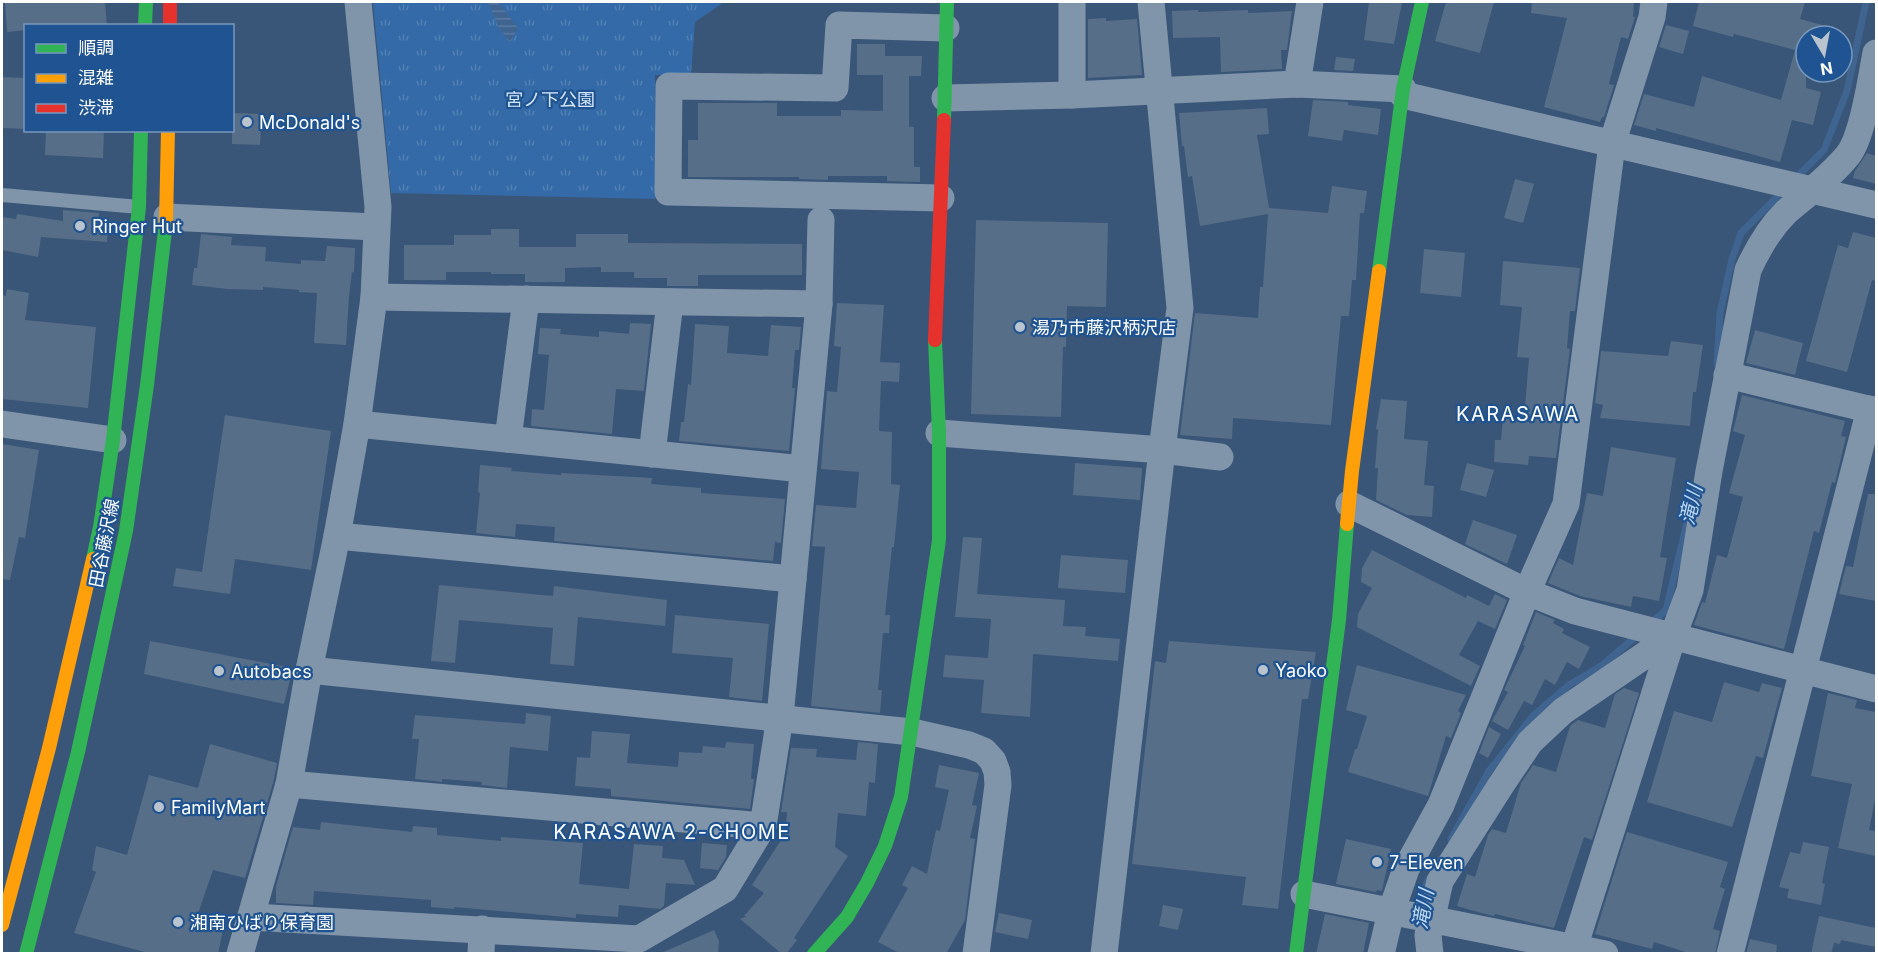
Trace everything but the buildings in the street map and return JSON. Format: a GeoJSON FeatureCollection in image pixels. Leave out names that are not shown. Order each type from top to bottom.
{"type":"FeatureCollection","features":[{"type":"Feature","properties":{"kind":"street"},"geometry":{"type":"LineString","coordinates":[[145,24],[146,2]]}},
{"type":"Feature","properties":{"kind":"street"},"geometry":{"type":"LineString","coordinates":[[170,2],[170,24]]}},
{"type":"Feature","properties":{"kind":"street"},"geometry":{"type":"LineString","coordinates":[[240,954],[289,784],[357,424],[374,297],[375,227],[378,207],[358,2]]}},
{"type":"Feature","properties":{"kind":"street"},"geometry":{"type":"LineString","coordinates":[[1072,2],[1072,95]]}},
{"type":"Feature","properties":{"kind":"street"},"geometry":{"type":"LineString","coordinates":[[1104,954],[1180,308],[1151,2]]}},
{"type":"Feature","properties":{"kind":"street"},"geometry":{"type":"LineString","coordinates":[[1297,84],[1310,2]]}},
{"type":"Feature","properties":{"kind":"street"},"geometry":{"type":"LineString","coordinates":[[1296,954],[1339,620],[1352,471],[1403,92],[1422,2]]}},
{"type":"Feature","properties":{"kind":"street"},"geometry":{"type":"LineString","coordinates":[[1382,954],[1391,912],[1406,869],[1441,805],[1527,592],[1566,504],[1612,144],[1652,17],[1654,2]]}},
{"type":"Feature","properties":{"kind":"street"},"geometry":{"type":"LineString","coordinates":[[814,954],[847,917],[867,883],[885,846],[901,797],[939,540],[939,433],[935,336],[941,198],[945,98],[946,15],[839,25],[835,87],[669,86],[668,192],[941,198]]}},
{"type":"Feature","properties":{"kind":"street"},"geometry":{"type":"LineString","coordinates":[[1573,950],[1673,636],[1690,590],[1727,375],[1748,270],[1761,242],[1785,214],[1849,154],[1873,90],[1876,53]]}},
{"type":"Feature","properties":{"kind":"street"},"geometry":{"type":"LineString","coordinates":[[945,98],[1072,95],[1297,84],[1403,92],[1612,144],[1876,205]]}},
{"type":"Feature","properties":{"kind":"street","name":"田谷藤沢線"},"geometry":{"type":"LineString","coordinates":[[2,925],[49,748],[95,551],[113,440],[139,207],[141,132]]}},
{"type":"Feature","properties":{"kind":"street","name":"田谷藤沢線"},"geometry":{"type":"LineString","coordinates":[[26,954],[78,752],[126,531],[147,386],[167,217],[168,132]]}},
{"type":"Feature","properties":{"kind":"street"},"geometry":{"type":"LineString","coordinates":[[167,217],[375,227]]}},
{"type":"Feature","properties":{"kind":"street"},"geometry":{"type":"LineString","coordinates":[[252,917],[481,941],[643,946],[725,889],[764,826],[780,717],[819,304],[821,220]]}},
{"type":"Feature","properties":{"kind":"street"},"geometry":{"type":"LineString","coordinates":[[374,297],[819,304]]}},
{"type":"Feature","properties":{"kind":"street"},"geometry":{"type":"LineString","coordinates":[[508,439],[526,299]]}},
{"type":"Feature","properties":{"kind":"street"},"geometry":{"type":"LineString","coordinates":[[652,454],[670,302]]}},
{"type":"Feature","properties":{"kind":"street"},"geometry":{"type":"LineString","coordinates":[[1727,375],[1873,410],[1730,954]]}},
{"type":"Feature","properties":{"kind":"street"},"geometry":{"type":"LineString","coordinates":[[2,424],[113,440]]}},
{"type":"Feature","properties":{"kind":"street"},"geometry":{"type":"LineString","coordinates":[[357,424],[803,469]]}},
{"type":"Feature","properties":{"kind":"street"},"geometry":{"type":"LineString","coordinates":[[939,433],[1162,450],[1220,457]]}},
{"type":"Feature","properties":{"kind":"street"},"geometry":{"type":"LineString","coordinates":[[1349,504],[1527,592],[1575,611],[1876,688]]}},
{"type":"Feature","properties":{"kind":"street"},"geometry":{"type":"LineString","coordinates":[[337,536],[793,579]]}},
{"type":"Feature","properties":{"kind":"street"},"geometry":{"type":"LineString","coordinates":[[1430,954],[1428,935],[1440,882],[1530,742],[1563,711],[1673,636]]}},
{"type":"Feature","properties":{"kind":"street"},"geometry":{"type":"LineString","coordinates":[[309,670],[780,717],[912,732],[969,745],[984,752],[993,761],[998,772],[976,954]]}},
{"type":"Feature","properties":{"kind":"street"},"geometry":{"type":"LineString","coordinates":[[289,784],[764,826]]}},
{"type":"Feature","properties":{"kind":"street"},"geometry":{"type":"LineString","coordinates":[[1304,894],[1573,950],[1605,954]]}},
{"type":"Feature","properties":{"kind":"lane"},"geometry":{"type":"LineString","coordinates":[[2,195],[139,207]]}},
{"type":"Feature","properties":{"kind":"green space","name":"宮ノ下公園"},"geometry":{"type":"Polygon","coordinates":[[[373,2],[724,2],[695,22],[691,74],[655,75],[655,199],[391,193],[373,2]]]}},
{"type":"Feature","properties":{"kind":"shaded area"},"geometry":{"type":"Polygon","coordinates":[[[488,2],[498,2],[518,28],[510,42],[499,28],[488,2]]]}},
{"type":"Feature","properties":{"kind":"waterway","name":"滝川"},"geometry":{"type":"LineString","coordinates":[[1795,179],[1824,150],[1847,91],[1866,2]]}},
{"type":"Feature","properties":{"kind":"waterway","name":"滝川"},"geometry":{"type":"LineString","coordinates":[[1717,364],[1720,313],[1732,259],[1741,233],[1783,191]]}},
{"type":"Feature","properties":{"kind":"waterway","name":"滝川"},"geometry":{"type":"LineString","coordinates":[[1650,624],[1666,610],[1689,514]]}},
{"type":"Feature","properties":{"kind":"waterway","name":"滝川"},"geometry":{"type":"LineString","coordinates":[[1451,839],[1489,771],[1534,715],[1569,685],[1601,666],[1639,634]]}},
{"type":"Feature","properties":{"kind":"waterway","name":"滝川"},"geometry":{"type":"LineString","coordinates":[[1419,912],[1428,880]]}},
{"type":"Feature","properties":{"kind":"traffic: fast"},"geometry":{"type":"LineString","coordinates":[[145,24],[146,2]]}},
{"type":"Feature","properties":{"kind":"traffic: fast"},"geometry":{"type":"LineString","coordinates":[[944,120],[947,2]]}},
{"type":"Feature","properties":{"kind":"traffic: fast"},"geometry":{"type":"LineString","coordinates":[[1379,271],[1403,89],[1422,2]]}},
{"type":"Feature","properties":{"kind":"traffic: fast"},"geometry":{"type":"LineString","coordinates":[[93,559],[113,440],[139,207],[141,132]]}},
{"type":"Feature","properties":{"kind":"traffic: fast"},"geometry":{"type":"LineString","coordinates":[[26,954],[78,752],[126,531],[147,385],[166,222]]}},
{"type":"Feature","properties":{"kind":"traffic: fast"},"geometry":{"type":"LineString","coordinates":[[814,954],[847,917],[867,883],[885,846],[901,797],[939,540],[939,433],[935,340]]}},
{"type":"Feature","properties":{"kind":"traffic: fast"},"geometry":{"type":"LineString","coordinates":[[1296,954],[1339,620],[1347,524]]}},
{"type":"Feature","properties":{"kind":"traffic: slow"},"geometry":{"type":"LineString","coordinates":[[166,222],[168,132]]}},
{"type":"Feature","properties":{"kind":"traffic: slow"},"geometry":{"type":"LineString","coordinates":[[1347,524],[1379,271]]}},
{"type":"Feature","properties":{"kind":"traffic: slow"},"geometry":{"type":"LineString","coordinates":[[2,925],[49,748],[93,559]]}},
{"type":"Feature","properties":{"kind":"traffic: jam"},"geometry":{"type":"LineString","coordinates":[[170,2],[170,24]]}},
{"type":"Feature","properties":{"kind":"traffic: jam"},"geometry":{"type":"LineString","coordinates":[[935,340],[944,120]]}},
{"type":"Feature","properties":{"kind":"place","name":"McDonald's"},"geometry":{"type":"Point","coordinates":[247,122]}},
{"type":"Feature","properties":{"kind":"place","name":"Ringer Hut"},"geometry":{"type":"Point","coordinates":[80,226]}},
{"type":"Feature","properties":{"kind":"place","name":"湯乃市藤沢柄沢店"},"geometry":{"type":"Point","coordinates":[1020,327]}},
{"type":"Feature","properties":{"kind":"place","name":"Yaoko"},"geometry":{"type":"Point","coordinates":[1263,670]}},
{"type":"Feature","properties":{"kind":"place","name":"Autobacs"},"geometry":{"type":"Point","coordinates":[219,671]}},
{"type":"Feature","properties":{"kind":"place","name":"FamilyMart"},"geometry":{"type":"Point","coordinates":[159,807]}},
{"type":"Feature","properties":{"kind":"place","name":"7-Eleven"},"geometry":{"type":"Point","coordinates":[1377,862]}},
{"type":"Feature","properties":{"kind":"place","name":"湘南ひばり保育園"},"geometry":{"type":"Point","coordinates":[178,922]}},
{"type":"Feature","properties":{"kind":"district","name":"KARASAWA"},"geometry":{"type":"Point","coordinates":[1518,414]}},
{"type":"Feature","properties":{"kind":"district","name":"KARASAWA 2-CHOME"},"geometry":{"type":"Point","coordinates":[672,832]}}]}
